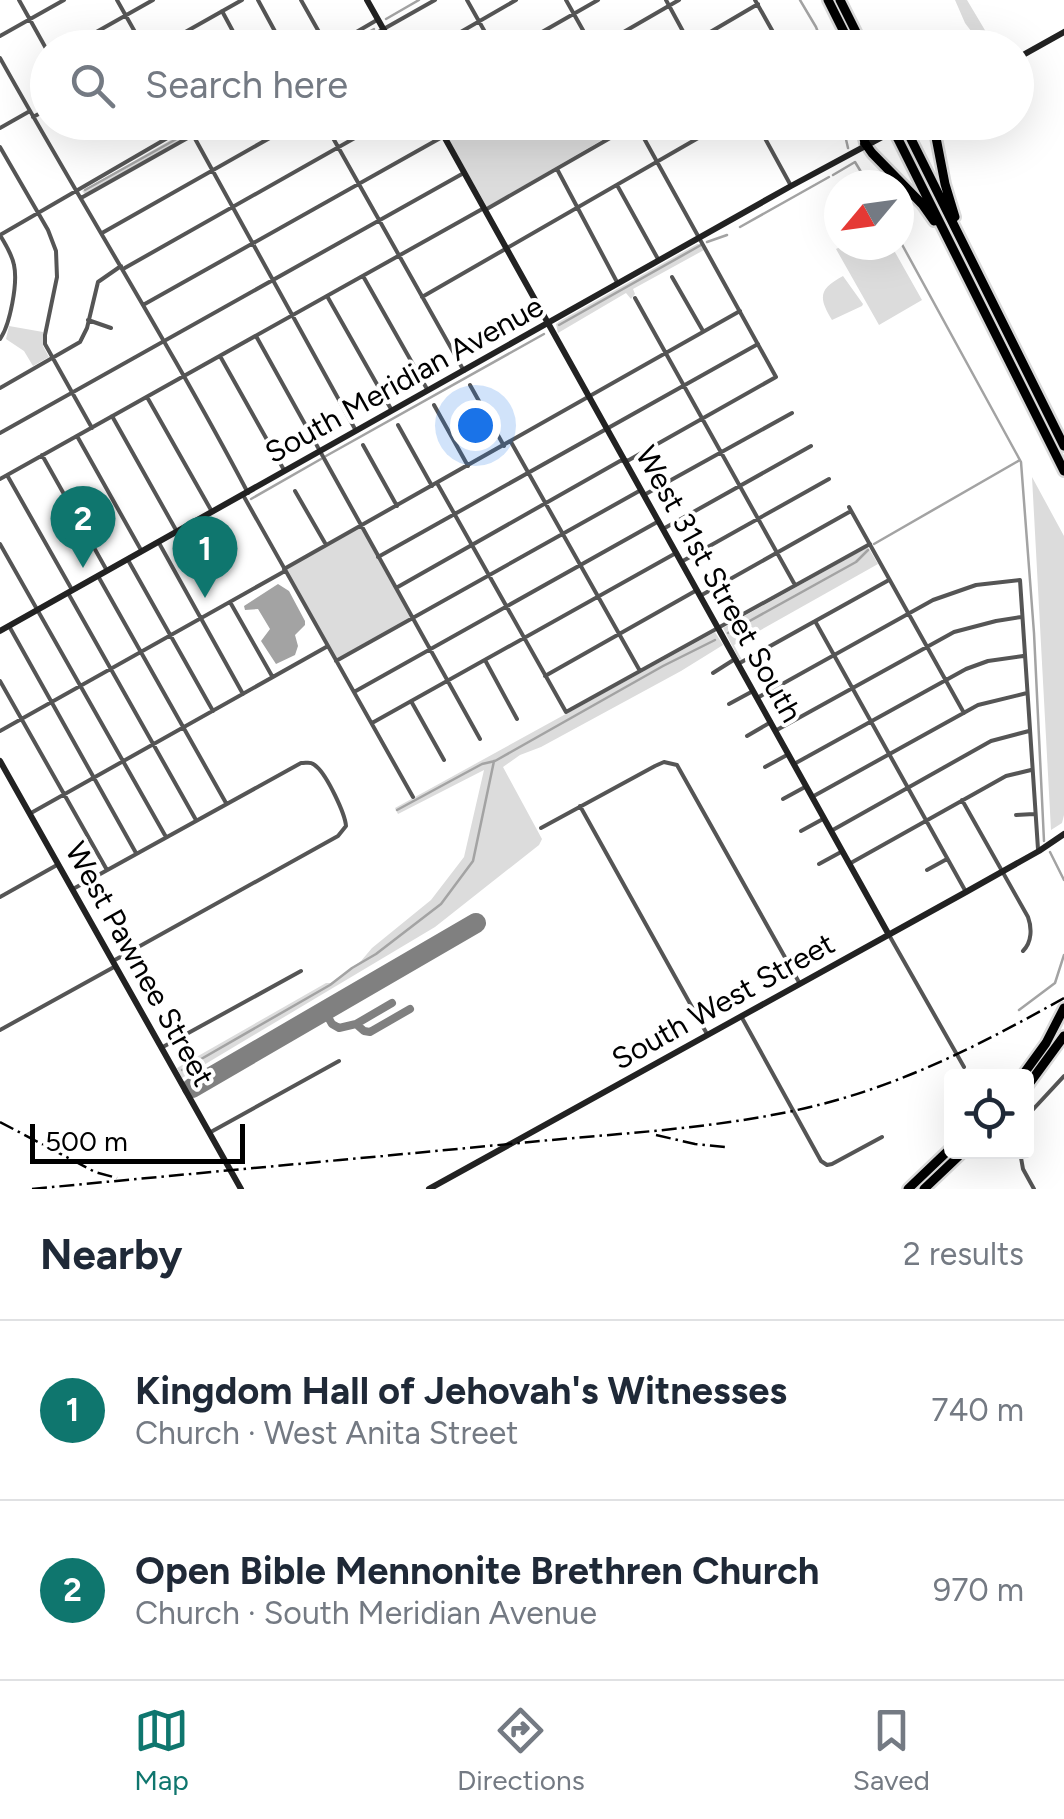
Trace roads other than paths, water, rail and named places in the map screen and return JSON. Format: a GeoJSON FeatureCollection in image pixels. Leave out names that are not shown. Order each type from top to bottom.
{"type":"FeatureCollection","features":[{"type":"Feature","properties":{"kind":"highway"},"geometry":{"type":"LineString","coordinates":[[828,0],[838,30]]}},
{"type":"Feature","properties":{"kind":"highway"},"geometry":{"type":"LineString","coordinates":[[828,0],[843,30]]}},
{"type":"Feature","properties":{"kind":"highway"},"geometry":{"type":"LineString","coordinates":[[842,3],[855,30]]}},
{"type":"Feature","properties":{"kind":"highway"},"geometry":{"type":"LineString","coordinates":[[842,3],[860,30]]}},
{"type":"Feature","properties":{"kind":"highway"},"geometry":{"type":"LineString","coordinates":[[865,140],[922,204],[952,248]]}},
{"type":"Feature","properties":{"kind":"highway"},"geometry":{"type":"LineString","coordinates":[[898,140],[1064,471]]}},
{"type":"Feature","properties":{"kind":"highway"},"geometry":{"type":"LineString","coordinates":[[913,140],[1064,446]]}},
{"type":"Feature","properties":{"kind":"highway"},"geometry":{"type":"LineString","coordinates":[[937,140],[948,196],[967,253]]}},
{"type":"Feature","properties":{"kind":"highway"},"geometry":{"type":"LineString","coordinates":[[1027,1069],[1064,1008]]}},
{"type":"Feature","properties":{"kind":"highway"},"geometry":{"type":"LineString","coordinates":[[1034,1077],[1064,1036]]}},
{"type":"Feature","properties":{"kind":"highway"},"geometry":{"type":"LineString","coordinates":[[908,1189],[944,1155]]}},
{"type":"Feature","properties":{"kind":"highway"},"geometry":{"type":"LineString","coordinates":[[924,1189],[955,1159]]}},
{"type":"Feature","properties":{"kind":"street"},"geometry":{"type":"LineString","coordinates":[[19,0],[36,30]]}},
{"type":"Feature","properties":{"kind":"street"},"geometry":{"type":"LineString","coordinates":[[0,36],[64,0]]}},
{"type":"Feature","properties":{"kind":"street"},"geometry":{"type":"LineString","coordinates":[[118,0],[134,30]]}},
{"type":"Feature","properties":{"kind":"street"},"geometry":{"type":"LineString","coordinates":[[100,30],[153,0]]}},
{"type":"Feature","properties":{"kind":"street"},"geometry":{"type":"LineString","coordinates":[[188,30],[242,0]]}},
{"type":"Feature","properties":{"kind":"street"},"geometry":{"type":"LineString","coordinates":[[258,0],[274,30]]}},
{"type":"Feature","properties":{"kind":"street"},"geometry":{"type":"LineString","coordinates":[[301,0],[318,30]]}},
{"type":"Feature","properties":{"kind":"street"},"geometry":{"type":"LineString","coordinates":[[367,0],[384,29],[435,0]]}},
{"type":"Feature","properties":{"kind":"street"},"geometry":{"type":"LineString","coordinates":[[467,0],[484,30]]}},
{"type":"Feature","properties":{"kind":"street"},"geometry":{"type":"LineString","coordinates":[[465,30],[516,0]]}},
{"type":"Feature","properties":{"kind":"street"},"geometry":{"type":"LineString","coordinates":[[566,0],[583,30]]}},
{"type":"Feature","properties":{"kind":"street"},"geometry":{"type":"LineString","coordinates":[[546,30],[598,0]]}},
{"type":"Feature","properties":{"kind":"street"},"geometry":{"type":"LineString","coordinates":[[623,30],[667,3],[680,0]]}},
{"type":"Feature","properties":{"kind":"street"},"geometry":{"type":"LineString","coordinates":[[715,30],[757,2],[772,30]]}},
{"type":"Feature","properties":{"kind":"street"},"geometry":{"type":"LineString","coordinates":[[667,3],[682,30]]}},
{"type":"Feature","properties":{"kind":"street"},"geometry":{"type":"LineString","coordinates":[[222,11],[232,30]]}},
{"type":"Feature","properties":{"kind":"street"},"geometry":{"type":"LineString","coordinates":[[359,30],[378,19]]}},
{"type":"Feature","properties":{"kind":"street"},"geometry":{"type":"LineString","coordinates":[[1034,49],[1064,32]]}},
{"type":"Feature","properties":{"kind":"street"},"geometry":{"type":"LineString","coordinates":[[0,58],[30,110]]}},
{"type":"Feature","properties":{"kind":"street"},"geometry":{"type":"LineString","coordinates":[[0,128],[30,115]]}},
{"type":"Feature","properties":{"kind":"street"},"geometry":{"type":"LineString","coordinates":[[47,140],[183,377],[285,570],[413,796]]}},
{"type":"Feature","properties":{"kind":"street"},"geometry":{"type":"LineString","coordinates":[[0,339],[6,331],[16,279],[14,263],[0,235],[161,140]]}},
{"type":"Feature","properties":{"kind":"street"},"geometry":{"type":"LineString","coordinates":[[81,198],[185,140]]}},
{"type":"Feature","properties":{"kind":"street"},"geometry":{"type":"LineString","coordinates":[[197,140],[356,432]]}},
{"type":"Feature","properties":{"kind":"street"},"geometry":{"type":"LineString","coordinates":[[102,233],[266,140]]}},
{"type":"Feature","properties":{"kind":"street"},"geometry":{"type":"LineString","coordinates":[[334,140],[464,372]]}},
{"type":"Feature","properties":{"kind":"street"},"geometry":{"type":"LineString","coordinates":[[0,388],[80,342],[98,282],[351,140]]}},
{"type":"Feature","properties":{"kind":"street"},"geometry":{"type":"LineString","coordinates":[[143,306],[434,140]]}},
{"type":"Feature","properties":{"kind":"street","name":"West 31st Street South"},"geometry":{"type":"LineString","coordinates":[[446,140],[964,1068]]}},
{"type":"Feature","properties":{"kind":"street"},"geometry":{"type":"LineString","coordinates":[[0,479],[607,140]]}},
{"type":"Feature","properties":{"kind":"street"},"geometry":{"type":"LineString","coordinates":[[396,588],[776,377],[645,140]]}},
{"type":"Feature","properties":{"kind":"street"},"geometry":{"type":"LineString","coordinates":[[422,297],[695,140]]}},
{"type":"Feature","properties":{"kind":"street"},"geometry":{"type":"LineString","coordinates":[[766,140],[791,186]]}},
{"type":"Feature","properties":{"kind":"street","name":"South Meridian Avenue"},"geometry":{"type":"LineString","coordinates":[[0,631],[875,140]]}},
{"type":"Feature","properties":{"kind":"street"},"geometry":{"type":"LineString","coordinates":[[0,146],[54,244],[58,277],[45,344],[92,428]]}},
{"type":"Feature","properties":{"kind":"street"},"geometry":{"type":"LineString","coordinates":[[557,169],[618,284]]}},
{"type":"Feature","properties":{"kind":"street"},"geometry":{"type":"LineString","coordinates":[[0,434],[464,172]]}},
{"type":"Feature","properties":{"kind":"street"},"geometry":{"type":"LineString","coordinates":[[617,185],[659,261]]}},
{"type":"Feature","properties":{"kind":"street"},"geometry":{"type":"LineString","coordinates":[[363,276],[428,391]]}},
{"type":"Feature","properties":{"kind":"street"},"geometry":{"type":"LineString","coordinates":[[672,276],[702,332]]}},
{"type":"Feature","properties":{"kind":"street"},"geometry":{"type":"LineString","coordinates":[[327,296],[392,411]]}},
{"type":"Feature","properties":{"kind":"street"},"geometry":{"type":"LineString","coordinates":[[635,298],[795,585]]}},
{"type":"Feature","properties":{"kind":"street"},"geometry":{"type":"LineString","coordinates":[[0,731],[740,310]]}},
{"type":"Feature","properties":{"kind":"street"},"geometry":{"type":"LineString","coordinates":[[88,320],[110,328]]}},
{"type":"Feature","properties":{"kind":"street"},"geometry":{"type":"LineString","coordinates":[[256,336],[480,739]]}},
{"type":"Feature","properties":{"kind":"street"},"geometry":{"type":"LineString","coordinates":[[378,557],[758,344]]}},
{"type":"Feature","properties":{"kind":"street"},"geometry":{"type":"LineString","coordinates":[[220,356],[285,472]]}},
{"type":"Feature","properties":{"kind":"street"},"geometry":{"type":"LineString","coordinates":[[470,385],[504,446]]}},
{"type":"Feature","properties":{"kind":"street"},"geometry":{"type":"LineString","coordinates":[[147,397],[212,513]]}},
{"type":"Feature","properties":{"kind":"street"},"geometry":{"type":"LineString","coordinates":[[434,405],[468,466]]}},
{"type":"Feature","properties":{"kind":"street"},"geometry":{"type":"LineString","coordinates":[[336,661],[563,534],[792,413]]}},
{"type":"Feature","properties":{"kind":"street"},"geometry":{"type":"LineString","coordinates":[[112,416],[178,532]]}},
{"type":"Feature","properties":{"kind":"street"},"geometry":{"type":"LineString","coordinates":[[398,425],[454,514],[566,712],[870,544]]}},
{"type":"Feature","properties":{"kind":"street"},"geometry":{"type":"LineString","coordinates":[[78,436],[142,552]]}},
{"type":"Feature","properties":{"kind":"street"},"geometry":{"type":"LineString","coordinates":[[511,442],[640,671]]}},
{"type":"Feature","properties":{"kind":"street"},"geometry":{"type":"LineString","coordinates":[[362,445],[397,506]]}},
{"type":"Feature","properties":{"kind":"street"},"geometry":{"type":"LineString","coordinates":[[354,692],[580,565],[740,486],[811,446]]}},
{"type":"Feature","properties":{"kind":"street"},"geometry":{"type":"LineString","coordinates":[[42,455],[107,571]]}},
{"type":"Feature","properties":{"kind":"street"},"geometry":{"type":"LineString","coordinates":[[7,475],[196,820]]}},
{"type":"Feature","properties":{"kind":"street"},"geometry":{"type":"LineString","coordinates":[[681,562],[829,480]]}},
{"type":"Feature","properties":{"kind":"street"},"geometry":{"type":"LineString","coordinates":[[294,491],[326,546]]}},
{"type":"Feature","properties":{"kind":"street"},"geometry":{"type":"LineString","coordinates":[[545,676],[850,509],[964,713]]}},
{"type":"Feature","properties":{"kind":"street"},"geometry":{"type":"LineString","coordinates":[[187,527],[192,537]]}},
{"type":"Feature","properties":{"kind":"street"},"geometry":{"type":"LineString","coordinates":[[158,543],[243,694]]}},
{"type":"Feature","properties":{"kind":"street"},"geometry":{"type":"LineString","coordinates":[[0,544],[166,837]]}},
{"type":"Feature","properties":{"kind":"street"},"geometry":{"type":"LineString","coordinates":[[372,723],[676,553]]}},
{"type":"Feature","properties":{"kind":"street"},"geometry":{"type":"LineString","coordinates":[[128,560],[213,711]]}},
{"type":"Feature","properties":{"kind":"street"},"geometry":{"type":"LineString","coordinates":[[98,576],[226,804]]}},
{"type":"Feature","properties":{"kind":"street"},"geometry":{"type":"LineString","coordinates":[[712,672],[889,580]]}},
{"type":"Feature","properties":{"kind":"street"},"geometry":{"type":"LineString","coordinates":[[730,704],[933,600],[981,584],[1020,580],[1039,852]]}},
{"type":"Feature","properties":{"kind":"street"},"geometry":{"type":"LineString","coordinates":[[230,602],[273,677]]}},
{"type":"Feature","properties":{"kind":"street"},"geometry":{"type":"LineString","coordinates":[[776,731],[926,646],[967,628],[1022,617]]}},
{"type":"Feature","properties":{"kind":"street"},"geometry":{"type":"LineString","coordinates":[[814,622],[966,892]]}},
{"type":"Feature","properties":{"kind":"street"},"geometry":{"type":"LineString","coordinates":[[9,626],[137,854]]}},
{"type":"Feature","properties":{"kind":"street"},"geometry":{"type":"LineString","coordinates":[[30,814],[328,646]]}},
{"type":"Feature","properties":{"kind":"street"},"geometry":{"type":"LineString","coordinates":[[794,764],[981,663],[1024,656]]}},
{"type":"Feature","properties":{"kind":"street"},"geometry":{"type":"LineString","coordinates":[[484,660],[517,719]]}},
{"type":"Feature","properties":{"kind":"street"},"geometry":{"type":"LineString","coordinates":[[0,680],[107,870]]}},
{"type":"Feature","properties":{"kind":"street"},"geometry":{"type":"LineString","coordinates":[[812,798],[988,701],[1027,693]]}},
{"type":"Feature","properties":{"kind":"street"},"geometry":{"type":"LineString","coordinates":[[411,701],[444,760]]}},
{"type":"Feature","properties":{"kind":"street"},"geometry":{"type":"LineString","coordinates":[[747,736],[771,722]]}},
{"type":"Feature","properties":{"kind":"street"},"geometry":{"type":"LineString","coordinates":[[831,830],[992,741],[1029,732]]}},
{"type":"Feature","properties":{"kind":"street"},"geometry":{"type":"LineString","coordinates":[[765,768],[788,754]]}},
{"type":"Feature","properties":{"kind":"street"},"geometry":{"type":"LineString","coordinates":[[0,1030],[338,836],[346,826],[344,812],[319,769],[308,762],[297,764],[72,890]]}},
{"type":"Feature","properties":{"kind":"street"},"geometry":{"type":"LineString","coordinates":[[541,828],[655,766],[664,762],[678,765],[800,984]]}},
{"type":"Feature","properties":{"kind":"street","name":"West Pawnee Street"},"geometry":{"type":"LineString","coordinates":[[1,764],[241,1189]]}},
{"type":"Feature","properties":{"kind":"street"},"geometry":{"type":"LineString","coordinates":[[850,864],[1009,775],[1032,770]]}},
{"type":"Feature","properties":{"kind":"street"},"geometry":{"type":"LineString","coordinates":[[783,799],[806,786]]}},
{"type":"Feature","properties":{"kind":"street"},"geometry":{"type":"LineString","coordinates":[[962,800],[1031,925],[1024,952]]}},
{"type":"Feature","properties":{"kind":"street"},"geometry":{"type":"LineString","coordinates":[[580,806],[708,1034]]}},
{"type":"Feature","properties":{"kind":"street"},"geometry":{"type":"LineString","coordinates":[[1016,815],[1034,814]]}},
{"type":"Feature","properties":{"kind":"street"},"geometry":{"type":"LineString","coordinates":[[800,831],[824,818]]}},
{"type":"Feature","properties":{"kind":"street","name":"South West Street"},"geometry":{"type":"LineString","coordinates":[[429,1189],[1064,837]]}},
{"type":"Feature","properties":{"kind":"street"},"geometry":{"type":"LineString","coordinates":[[819,864],[842,851]]}},
{"type":"Feature","properties":{"kind":"street"},"geometry":{"type":"LineString","coordinates":[[927,870],[947,859]]}},
{"type":"Feature","properties":{"kind":"street"},"geometry":{"type":"LineString","coordinates":[[0,897],[58,864]]}},
{"type":"Feature","properties":{"kind":"street"},"geometry":{"type":"LineString","coordinates":[[162,1048],[301,971]]}},
{"type":"Feature","properties":{"kind":"street"},"geometry":{"type":"LineString","coordinates":[[741,1016],[824,1164],[832,1164],[882,1136]]}},
{"type":"Feature","properties":{"kind":"street"},"geometry":{"type":"LineString","coordinates":[[209,1133],[338,1061]]}},
{"type":"Feature","properties":{"kind":"street"},"geometry":{"type":"LineString","coordinates":[[1034,1109],[1064,1076]]}},
{"type":"Feature","properties":{"kind":"street"},"geometry":{"type":"LineString","coordinates":[[1021,1159],[1034,1189]]}},
{"type":"Feature","properties":{"kind":"waterway"},"geometry":{"type":"LineString","coordinates":[[386,19],[419,0]]}},
{"type":"Feature","properties":{"kind":"waterway"},"geometry":{"type":"LineString","coordinates":[[800,0],[817,30]]}},
{"type":"Feature","properties":{"kind":"waterway"},"geometry":{"type":"LineString","coordinates":[[85,190],[175,140]]}},
{"type":"Feature","properties":{"kind":"waterway"},"geometry":{"type":"LineString","coordinates":[[846,140],[848,148]]}},
{"type":"Feature","properties":{"kind":"waterway"},"geometry":{"type":"LineString","coordinates":[[841,170],[855,162],[860,170]]}},
{"type":"Feature","properties":{"kind":"waterway"},"geometry":{"type":"LineString","coordinates":[[740,227],[824,180]]}},
{"type":"Feature","properties":{"kind":"waterway"},"geometry":{"type":"LineString","coordinates":[[707,242],[727,235]]}},
{"type":"Feature","properties":{"kind":"waterway"},"geometry":{"type":"LineString","coordinates":[[559,325],[701,245]]}},
{"type":"Feature","properties":{"kind":"waterway"},"geometry":{"type":"LineString","coordinates":[[910,260],[1021,462],[1044,841]]}},
{"type":"Feature","properties":{"kind":"waterway"},"geometry":{"type":"LineString","coordinates":[[326,456],[544,334]]}},
{"type":"Feature","properties":{"kind":"waterway"},"geometry":{"type":"LineString","coordinates":[[251,499],[321,459]]}},
{"type":"Feature","properties":{"kind":"waterway"},"geometry":{"type":"LineString","coordinates":[[874,544],[1020,460]]}},
{"type":"Feature","properties":{"kind":"waterway"},"geometry":{"type":"LineString","coordinates":[[728,633],[856,562],[868,550]]}},
{"type":"Feature","properties":{"kind":"waterway"},"geometry":{"type":"LineString","coordinates":[[397,810],[715,640]]}},
{"type":"Feature","properties":{"kind":"waterway"},"geometry":{"type":"LineString","coordinates":[[182,1070],[330,985],[441,904],[473,861],[494,761]]}},
{"type":"Feature","properties":{"kind":"waterway"},"geometry":{"type":"LineString","coordinates":[[1050,852],[1064,880]]}},
{"type":"Feature","properties":{"kind":"waterway"},"geometry":{"type":"LineString","coordinates":[[1019,1010],[1055,983],[1064,955]]}},
{"type":"Feature","properties":{"kind":"railway"},"geometry":{"type":"LineString","coordinates":[[32,1189],[646,1132],[762,1117],[837,1100],[896,1080],[981,1042],[1064,998]]}},
{"type":"Feature","properties":{"kind":"railway"},"geometry":{"type":"LineString","coordinates":[[0,1122],[95,1172],[117,1178]]}},
{"type":"Feature","properties":{"kind":"railway"},"geometry":{"type":"LineString","coordinates":[[656,1135],[725,1147]]}},
{"type":"Feature","properties":{"kind":"place","name":"Open Bible Mennonite Brethren Church"},"geometry":{"type":"Point","coordinates":[83,568]}},
{"type":"Feature","properties":{"kind":"place","name":"Kingdom Hall of Jehovah's Witnesses"},"geometry":{"type":"Point","coordinates":[205,598]}}]}
